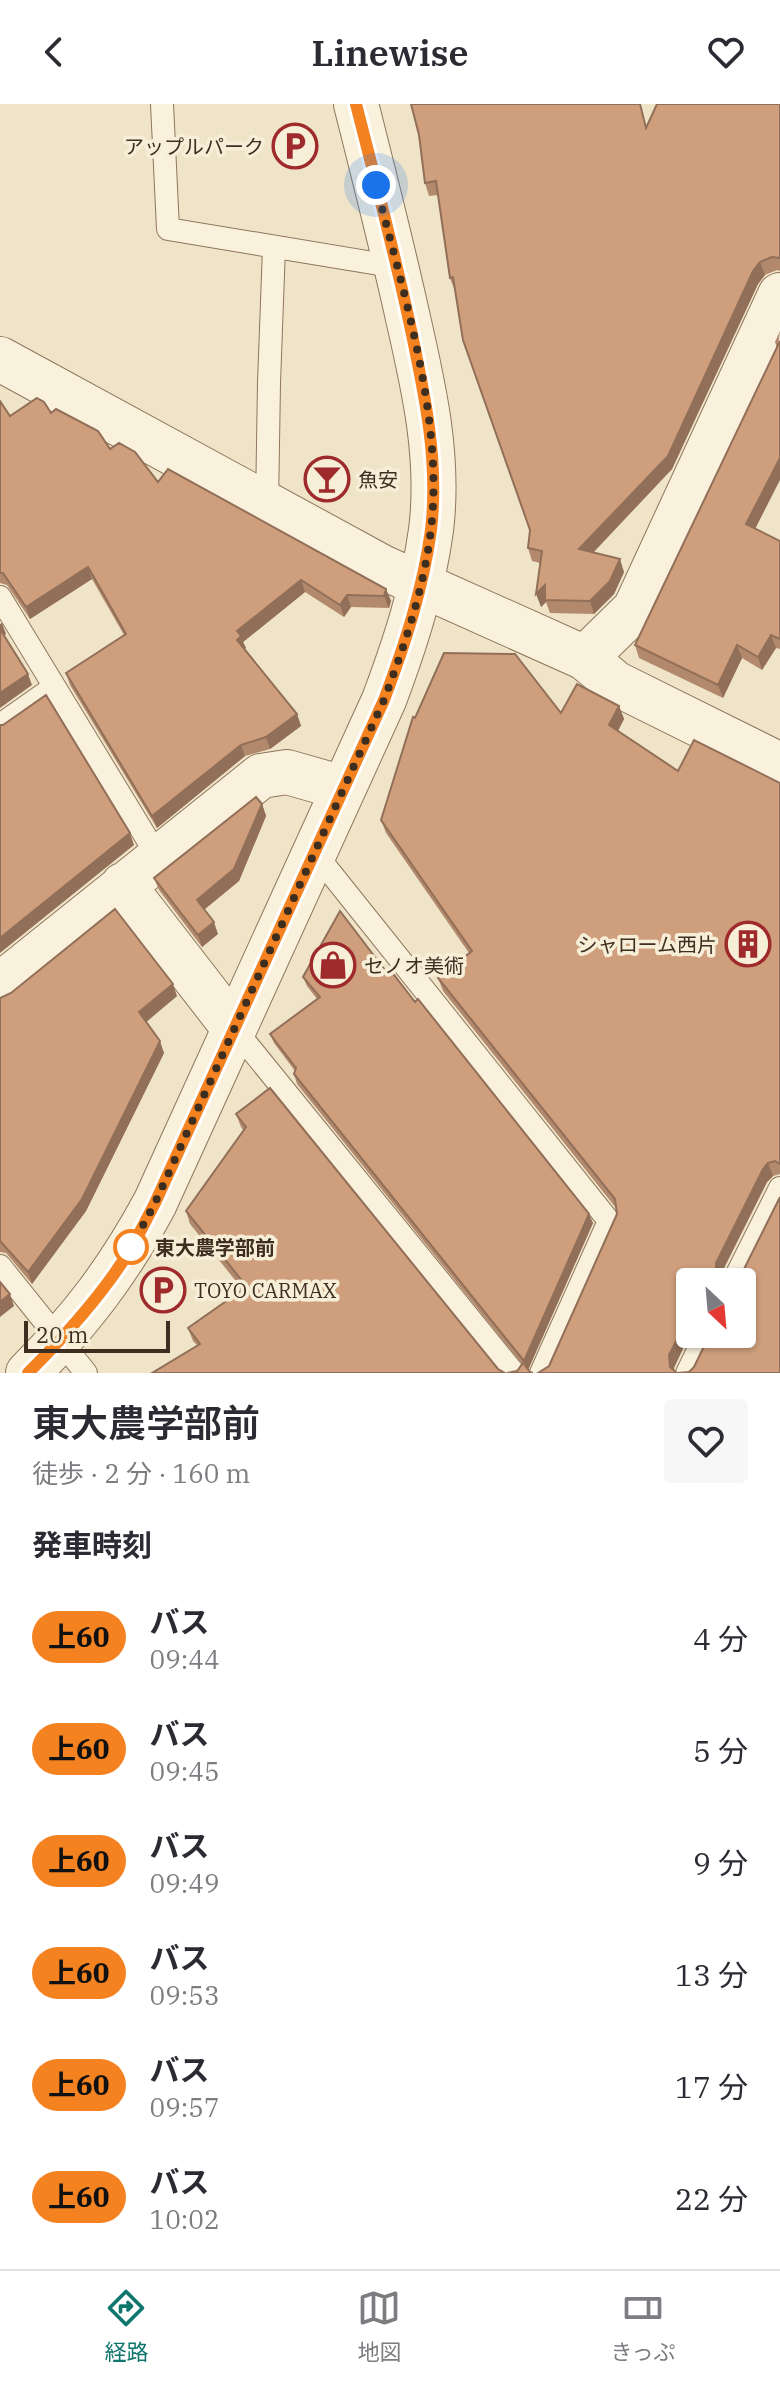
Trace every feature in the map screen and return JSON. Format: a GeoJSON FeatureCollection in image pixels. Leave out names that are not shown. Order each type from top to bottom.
{"type":"FeatureCollection","features":[{"type":"Feature","properties":{"kind":"street"},"geometry":{"type":"LineString","coordinates":[[28,1373],[73,1357],[155,1203],[384,700],[406,642],[421,586],[431,527],[433,463],[426,396],[356,104]]}},
{"type":"Feature","properties":{"kind":"street"},"geometry":{"type":"LineString","coordinates":[[585,658],[635,609],[780,295]]}},
{"type":"Feature","properties":{"kind":"street"},"geometry":{"type":"LineString","coordinates":[[0,359],[382,567],[585,658],[615,683],[780,765]]}},
{"type":"Feature","properties":{"kind":"street"},"geometry":{"type":"LineString","coordinates":[[0,985],[261,776],[287,772],[343,788]]}},
{"type":"Feature","properties":{"kind":"street"},"geometry":{"type":"LineString","coordinates":[[123,885],[233,1027]]}},
{"type":"Feature","properties":{"kind":"lane"},"geometry":{"type":"LineString","coordinates":[[162,104],[168,229],[397,267]]}},
{"type":"Feature","properties":{"kind":"lane"},"geometry":{"type":"LineString","coordinates":[[267,505],[274,247]]}},
{"type":"Feature","properties":{"kind":"lane"},"geometry":{"type":"LineString","coordinates":[[0,597],[158,857]]}},
{"type":"Feature","properties":{"kind":"lane"},"geometry":{"type":"LineString","coordinates":[[0,725],[54,687]]}},
{"type":"Feature","properties":{"kind":"lane"},"geometry":{"type":"LineString","coordinates":[[314,852],[609,1221],[541,1373]]}},
{"type":"Feature","properties":{"kind":"lane"},"geometry":{"type":"LineString","coordinates":[[233,1027],[514,1373]]}},
{"type":"Feature","properties":{"kind":"lane"},"geometry":{"type":"LineString","coordinates":[[740,1268],[780,1188]]}},
{"type":"Feature","properties":{"kind":"lane"},"geometry":{"type":"LineString","coordinates":[[0,1266],[73,1357]]}},
{"type":"Feature","properties":{"kind":"lane"},"geometry":{"type":"LineString","coordinates":[[687,1373],[699,1348]]}},
{"type":"Feature","properties":{"kind":"building"},"geometry":{"type":"Polygon","coordinates":[[[411,104],[640,104],[646,128],[657,104],[780,104],[780,258],[772,257],[760,262],[753,271],[668,456],[579,549],[620,559],[610,581],[590,601],[545,600],[545,585],[536,594],[542,551],[528,548],[530,530],[463,340],[453,277],[450,278],[436,181],[425,183],[419,135],[411,104]]]}},
{"type":"Feature","properties":{"kind":"building"},"geometry":{"type":"Polygon","coordinates":[[[780,341],[780,458],[746,524],[780,541],[780,639],[771,635],[758,657],[737,645],[718,685],[635,645],[780,341]]]}},
{"type":"Feature","properties":{"kind":"building"},"geometry":{"type":"Polygon","coordinates":[[[37,398],[51,413],[56,409],[98,431],[110,449],[119,443],[135,452],[158,482],[168,469],[386,589],[384,596],[347,595],[340,605],[301,580],[237,631],[241,636],[237,640],[297,714],[266,737],[241,745],[152,816],[66,673],[126,634],[88,567],[26,607],[0,573],[0,401],[10,416],[37,398]]]}},
{"type":"Feature","properties":{"kind":"building"},"geometry":{"type":"Polygon","coordinates":[[[0,629],[28,674],[0,693],[0,629]]]}},
{"type":"Feature","properties":{"kind":"building"},"geometry":{"type":"Polygon","coordinates":[[[444,653],[515,654],[561,713],[577,684],[619,706],[609,725],[678,771],[694,740],[780,783],[780,1164],[775,1161],[768,1163],[763,1169],[716,1268],[676,1268],[676,1341],[669,1355],[670,1367],[677,1373],[538,1373],[549,1366],[617,1214],[615,1199],[438,978],[472,951],[381,820],[413,717],[444,653]]]}},
{"type":"Feature","properties":{"kind":"building"},"geometry":{"type":"Polygon","coordinates":[[[46,695],[130,833],[0,938],[0,725],[46,695]]]}},
{"type":"Feature","properties":{"kind":"building"},"geometry":{"type":"Polygon","coordinates":[[[256,797],[262,804],[234,869],[197,900],[214,922],[198,935],[154,878],[256,797]]]}},
{"type":"Feature","properties":{"kind":"building"},"geometry":{"type":"Polygon","coordinates":[[[115,909],[173,984],[139,1012],[160,1041],[82,1199],[28,1272],[0,1241],[0,998],[11,993],[115,909]]]}},
{"type":"Feature","properties":{"kind":"building"},"geometry":{"type":"Polygon","coordinates":[[[340,911],[388,974],[391,971],[415,1002],[418,999],[589,1214],[524,1361],[294,1074],[296,1068],[270,1034],[320,997],[303,977],[340,911]]]}},
{"type":"Feature","properties":{"kind":"building"},"geometry":{"type":"Polygon","coordinates":[[[270,1088],[498,1369],[505,1373],[152,1373],[200,1344],[188,1328],[242,1290],[239,1285],[243,1282],[186,1211],[246,1127],[236,1114],[270,1088]]]}},
{"type":"Feature","properties":{"kind":"building"},"geometry":{"type":"Polygon","coordinates":[[[780,1197],[780,1373],[677,1373],[689,1372],[703,1348],[756,1348],[756,1268],[744,1268],[780,1197]]]}},
{"type":"Feature","properties":{"kind":"building"},"geometry":{"type":"Polygon","coordinates":[[[0,1282],[10,1294],[0,1302],[0,1282]]]}},
{"type":"Feature","properties":{"kind":"building"},"geometry":{"type":"Polygon","coordinates":[[[523,1363],[533,1373],[507,1373],[517,1371],[523,1363]]]}},
{"type":"Feature","properties":{"kind":"bus line","name":"上60"},"geometry":{"type":"LineString","coordinates":[[28,1373],[93,1301],[127,1255],[155,1203],[384,700],[406,642],[421,586],[431,527],[433,463],[426,396],[356,104]]}},
{"type":"Feature","properties":{"kind":"place","name":"アップルパーク"},"geometry":{"type":"Point","coordinates":[295,146]}},
{"type":"Feature","properties":{"kind":"place","name":"魚安"},"geometry":{"type":"Point","coordinates":[327,479]}},
{"type":"Feature","properties":{"kind":"place","name":"シャローム西片"},"geometry":{"type":"Point","coordinates":[748,944]}},
{"type":"Feature","properties":{"kind":"place","name":"セノオ美術"},"geometry":{"type":"Point","coordinates":[333,965]}},
{"type":"Feature","properties":{"kind":"place","name":"東大農学部前"},"geometry":{"type":"Point","coordinates":[131,1247]}},
{"type":"Feature","properties":{"kind":"place","name":"TOYO CARMAX"},"geometry":{"type":"Point","coordinates":[163,1290]}},
{"type":"Feature","properties":{"kind":"route"},"geometry":{"type":"LineString","coordinates":[[131,1247],[127,1255],[155,1203],[384,700],[406,642],[421,586],[431,527],[433,463],[426,396],[376,185]]}}]}
